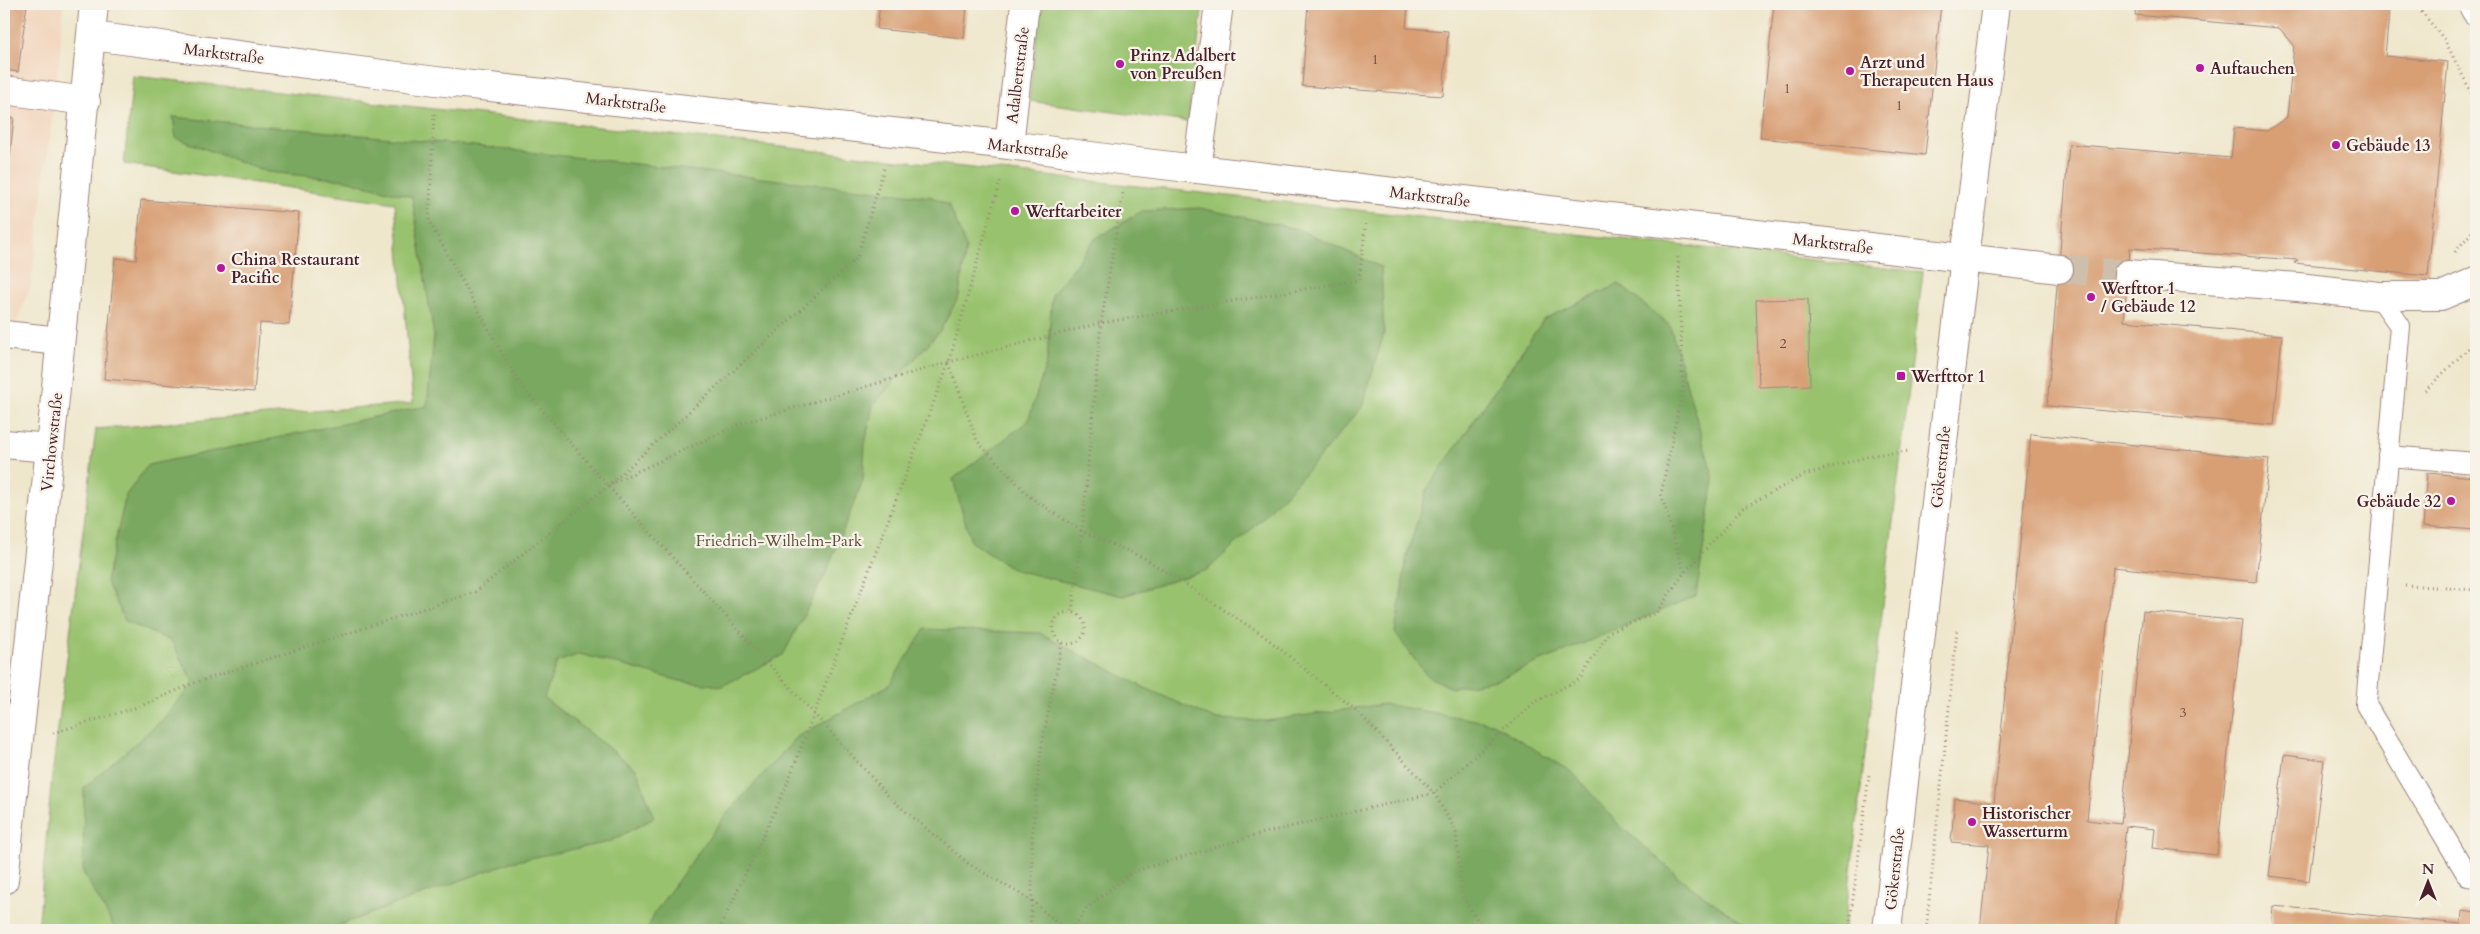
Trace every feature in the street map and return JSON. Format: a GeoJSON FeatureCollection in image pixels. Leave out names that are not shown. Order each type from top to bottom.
{"type":"FeatureCollection","features":[{"type":"Feature","properties":{"kind":"street","name":"Virchowstraße"},"geometry":{"type":"LineString","coordinates":[[4,880],[86,101],[94,4]]}},
{"type":"Feature","properties":{"kind":"street","name":"Adalbertstraße"},"geometry":{"type":"LineString","coordinates":[[1009,145],[1026,4]]}},
{"type":"Feature","properties":{"kind":"street"},"geometry":{"type":"LineString","coordinates":[[1196,169],[1219,4]]}},
{"type":"Feature","properties":{"kind":"street","name":"Gökerstraße"},"geometry":{"type":"LineString","coordinates":[[1887,930],[1996,4]]}},
{"type":"Feature","properties":{"kind":"street"},"geometry":{"type":"LineString","coordinates":[[2472,4],[2476,11]]}},
{"type":"Feature","properties":{"kind":"street","name":"Marktstraße"},"geometry":{"type":"LineString","coordinates":[[92,36],[436,81],[894,134],[1009,145],[1128,161],[2059,269]]}},
{"type":"Feature","properties":{"kind":"street"},"geometry":{"type":"LineString","coordinates":[[4,90],[86,101]]}},
{"type":"Feature","properties":{"kind":"street"},"geometry":{"type":"LineString","coordinates":[[2128,274],[2298,286],[2379,296],[2441,296],[2476,281]]}},
{"type":"Feature","properties":{"kind":"street"},"geometry":{"type":"LineString","coordinates":[[4,335],[60,342]]}},
{"type":"Feature","properties":{"kind":"street"},"geometry":{"type":"LineString","coordinates":[[4,444],[50,448]]}},
{"type":"Feature","properties":{"kind":"lane"},"geometry":{"type":"LineString","coordinates":[[2379,296],[2400,326],[2366,705],[2468,876],[2476,877]]}},
{"type":"Feature","properties":{"kind":"lane"},"geometry":{"type":"LineString","coordinates":[[2388,456],[2476,463]]}},
{"type":"Feature","properties":{"kind":"path"},"geometry":{"type":"LineString","coordinates":[[2415,4],[2444,38],[2476,102]]}},
{"type":"Feature","properties":{"kind":"path"},"geometry":{"type":"LineString","coordinates":[[436,81],[429,220],[518,382],[608,486],[892,800],[969,864],[1032,901],[1065,930]]}},
{"type":"Feature","properties":{"kind":"path"},"geometry":{"type":"LineString","coordinates":[[20,733],[57,734],[141,706],[194,684],[475,592],[608,486],[857,258],[894,134]]}},
{"type":"Feature","properties":{"kind":"path"},"geometry":{"type":"LineString","coordinates":[[719,930],[785,789],[815,715],[949,362],[1009,145]]}},
{"type":"Feature","properties":{"kind":"path"},"geometry":{"type":"LineString","coordinates":[[1072,611],[1082,531],[1101,322],[1128,161]]}},
{"type":"Feature","properties":{"kind":"path"},"geometry":{"type":"LineString","coordinates":[[608,486],[740,424],[949,362],[1101,322],[1359,280],[1369,189]]}},
{"type":"Feature","properties":{"kind":"path"},"geometry":{"type":"LineString","coordinates":[[1677,225],[1683,387],[1661,494],[1684,573]]}},
{"type":"Feature","properties":{"kind":"path"},"geometry":{"type":"LineString","coordinates":[[2423,396],[2426,388],[2476,341]]}},
{"type":"Feature","properties":{"kind":"path"},"geometry":{"type":"LineString","coordinates":[[949,362],[977,441],[1030,497],[1082,531],[1146,560],[1264,636],[1358,712],[1434,793],[1456,832],[1462,896],[1484,930]]}},
{"type":"Feature","properties":{"kind":"path"},"geometry":{"type":"LineString","coordinates":[[1072,930],[1087,908],[1132,872],[1260,834],[1434,793],[1535,702],[1580,679],[1608,632],[1656,613],[1684,573],[1743,508],[1804,475],[1873,455],[1910,451]]}},
{"type":"Feature","properties":{"kind":"path"},"geometry":{"type":"LineString","coordinates":[[2377,583],[2476,590]]}},
{"type":"Feature","properties":{"kind":"path"},"geometry":{"type":"LineString","coordinates":[[1072,611],[1083,619],[1086,626],[1084,635],[1078,642],[1068,644],[1062,642],[1054,633],[1053,624],[1060,614],[1072,611]]}},
{"type":"Feature","properties":{"kind":"path"},"geometry":{"type":"LineString","coordinates":[[1030,930],[1032,840],[1041,749],[1062,642]]}},
{"type":"Feature","properties":{"kind":"shaded area"},"geometry":{"type":"Polygon","coordinates":[[[4,4],[63,4],[60,54],[31,286],[17,322],[4,321],[4,4]]]}},
{"type":"Feature","properties":{"kind":"green space"},"geometry":{"type":"Polygon","coordinates":[[[1040,4],[1203,4],[1188,122],[1029,101],[1040,4]]]}},
{"type":"Feature","properties":{"kind":"green space","name":"Friedrich-Wilhelm-Park"},"geometry":{"type":"Polygon","coordinates":[[[133,76],[1923,272],[1844,930],[38,930],[52,776],[96,429],[413,403],[395,203],[124,164],[133,76]]]}},
{"type":"Feature","properties":{"kind":"green space"},"geometry":{"type":"Polygon","coordinates":[[[173,117],[474,146],[932,197],[949,205],[966,247],[959,296],[940,331],[873,405],[865,444],[863,480],[826,573],[783,655],[722,686],[680,681],[580,654],[557,662],[544,698],[637,770],[654,818],[609,842],[511,862],[326,930],[116,930],[83,872],[84,788],[161,721],[194,683],[171,641],[125,621],[106,581],[126,495],[148,465],[427,406],[434,336],[412,197],[345,180],[267,172],[176,138],[173,117]]]}},
{"type":"Feature","properties":{"kind":"green space"},"geometry":{"type":"Polygon","coordinates":[[[1200,208],[1298,229],[1381,267],[1384,333],[1362,407],[1311,467],[1255,526],[1207,570],[1123,596],[1015,570],[971,542],[953,479],[1028,421],[1047,361],[1052,295],[1095,239],[1142,211],[1200,208]]]}},
{"type":"Feature","properties":{"kind":"green space"},"geometry":{"type":"Polygon","coordinates":[[[1619,284],[1670,326],[1714,480],[1696,596],[1496,680],[1452,688],[1427,676],[1395,633],[1407,555],[1427,489],[1544,319],[1619,284]]]}},
{"type":"Feature","properties":{"kind":"green space"},"geometry":{"type":"Polygon","coordinates":[[[925,629],[1040,633],[1145,688],[1215,719],[1266,721],[1384,704],[1492,723],[1573,773],[1617,823],[1687,884],[1753,930],[647,930],[655,912],[724,817],[797,737],[889,685],[925,629]]]}},
{"type":"Feature","properties":{"kind":"building"},"geometry":{"type":"Polygon","coordinates":[[[4,4],[27,4],[18,72],[4,70],[4,4]]]}},
{"type":"Feature","properties":{"kind":"building"},"geometry":{"type":"Polygon","coordinates":[[[880,4],[967,4],[964,38],[877,29],[880,4]]]}},
{"type":"Feature","properties":{"kind":"building"},"geometry":{"type":"Polygon","coordinates":[[[1308,4],[1408,4],[1406,28],[1448,31],[1443,96],[1302,86],[1308,4]]]}},
{"type":"Feature","properties":{"kind":"building","name":"Arzt und Therapeuten Haus"},"geometry":{"type":"Polygon","coordinates":[[[1774,4],[1941,4],[1925,155],[1760,138],[1774,4]]]}},
{"type":"Feature","properties":{"kind":"building"},"geometry":{"type":"Polygon","coordinates":[[[2136,4],[2390,4],[2385,56],[2448,62],[2428,276],[2294,263],[2298,260],[2130,248],[2124,321],[2282,335],[2274,425],[2047,406],[2069,144],[2231,158],[2234,128],[2267,131],[2287,117],[2294,45],[2279,28],[2135,15],[2136,4]]]}},
{"type":"Feature","properties":{"kind":"building"},"geometry":{"type":"Polygon","coordinates":[[[4,117],[14,118],[5,197],[4,197],[4,117]]]}},
{"type":"Feature","properties":{"kind":"building"},"geometry":{"type":"Polygon","coordinates":[[[141,200],[299,213],[289,325],[260,323],[254,392],[104,379],[115,258],[136,260],[141,200]]]}},
{"type":"Feature","properties":{"kind":"building"},"geometry":{"type":"Polygon","coordinates":[[[1808,299],[1810,385],[1759,387],[1756,300],[1808,299]]]}},
{"type":"Feature","properties":{"kind":"building"},"geometry":{"type":"Polygon","coordinates":[[[2031,434],[2269,459],[2256,582],[2113,567],[2087,820],[2121,824],[2143,611],[2242,621],[2217,855],[2153,848],[2155,829],[2126,826],[2115,930],[1980,930],[1989,845],[1951,842],[1955,798],[1994,803],[2031,434]]]}},
{"type":"Feature","properties":{"kind":"building","name":"Gebäude 32"},"geometry":{"type":"Polygon","coordinates":[[[2427,473],[2476,477],[2476,530],[2423,526],[2427,473]]]}},
{"type":"Feature","properties":{"kind":"building"},"geometry":{"type":"Polygon","coordinates":[[[2284,755],[2324,760],[2309,881],[2269,876],[2284,755]]]}},
{"type":"Feature","properties":{"kind":"building"},"geometry":{"type":"Polygon","coordinates":[[[2273,906],[2461,924],[2462,911],[2476,913],[2476,930],[2271,930],[2273,906]]]}},
{"type":"Feature","properties":{"kind":"tunnel"},"geometry":{"type":"LineString","coordinates":[[2059,269],[2128,274]]}},
{"type":"Feature","properties":{"kind":"place","name":"Prinz Adalbert von Preußen"},"geometry":{"type":"Point","coordinates":[1120,64]}},
{"type":"Feature","properties":{"kind":"place","name":"Auftauchen"},"geometry":{"type":"Point","coordinates":[2200,68]}},
{"type":"Feature","properties":{"kind":"place","name":"Arzt und Therapeuten Haus"},"geometry":{"type":"Point","coordinates":[1850,71]}},
{"type":"Feature","properties":{"kind":"place","name":"Gebäude 13"},"geometry":{"type":"Point","coordinates":[2336,145]}},
{"type":"Feature","properties":{"kind":"place","name":"Werftarbeiter"},"geometry":{"type":"Point","coordinates":[1015,211]}},
{"type":"Feature","properties":{"kind":"place","name":"China Restaurant Pacific"},"geometry":{"type":"Point","coordinates":[221,268]}},
{"type":"Feature","properties":{"kind":"place","name":"Werfttor 1 / Gebäude 12"},"geometry":{"type":"Point","coordinates":[2091,297]}},
{"type":"Feature","properties":{"kind":"place","name":"Werfttor 1"},"geometry":{"type":"Point","coordinates":[1901,376]}},
{"type":"Feature","properties":{"kind":"place","name":"Gebäude 32"},"geometry":{"type":"Point","coordinates":[2451,501]}},
{"type":"Feature","properties":{"kind":"place","name":"Historischer Wasserturm"},"geometry":{"type":"Point","coordinates":[1972,822]}}]}
